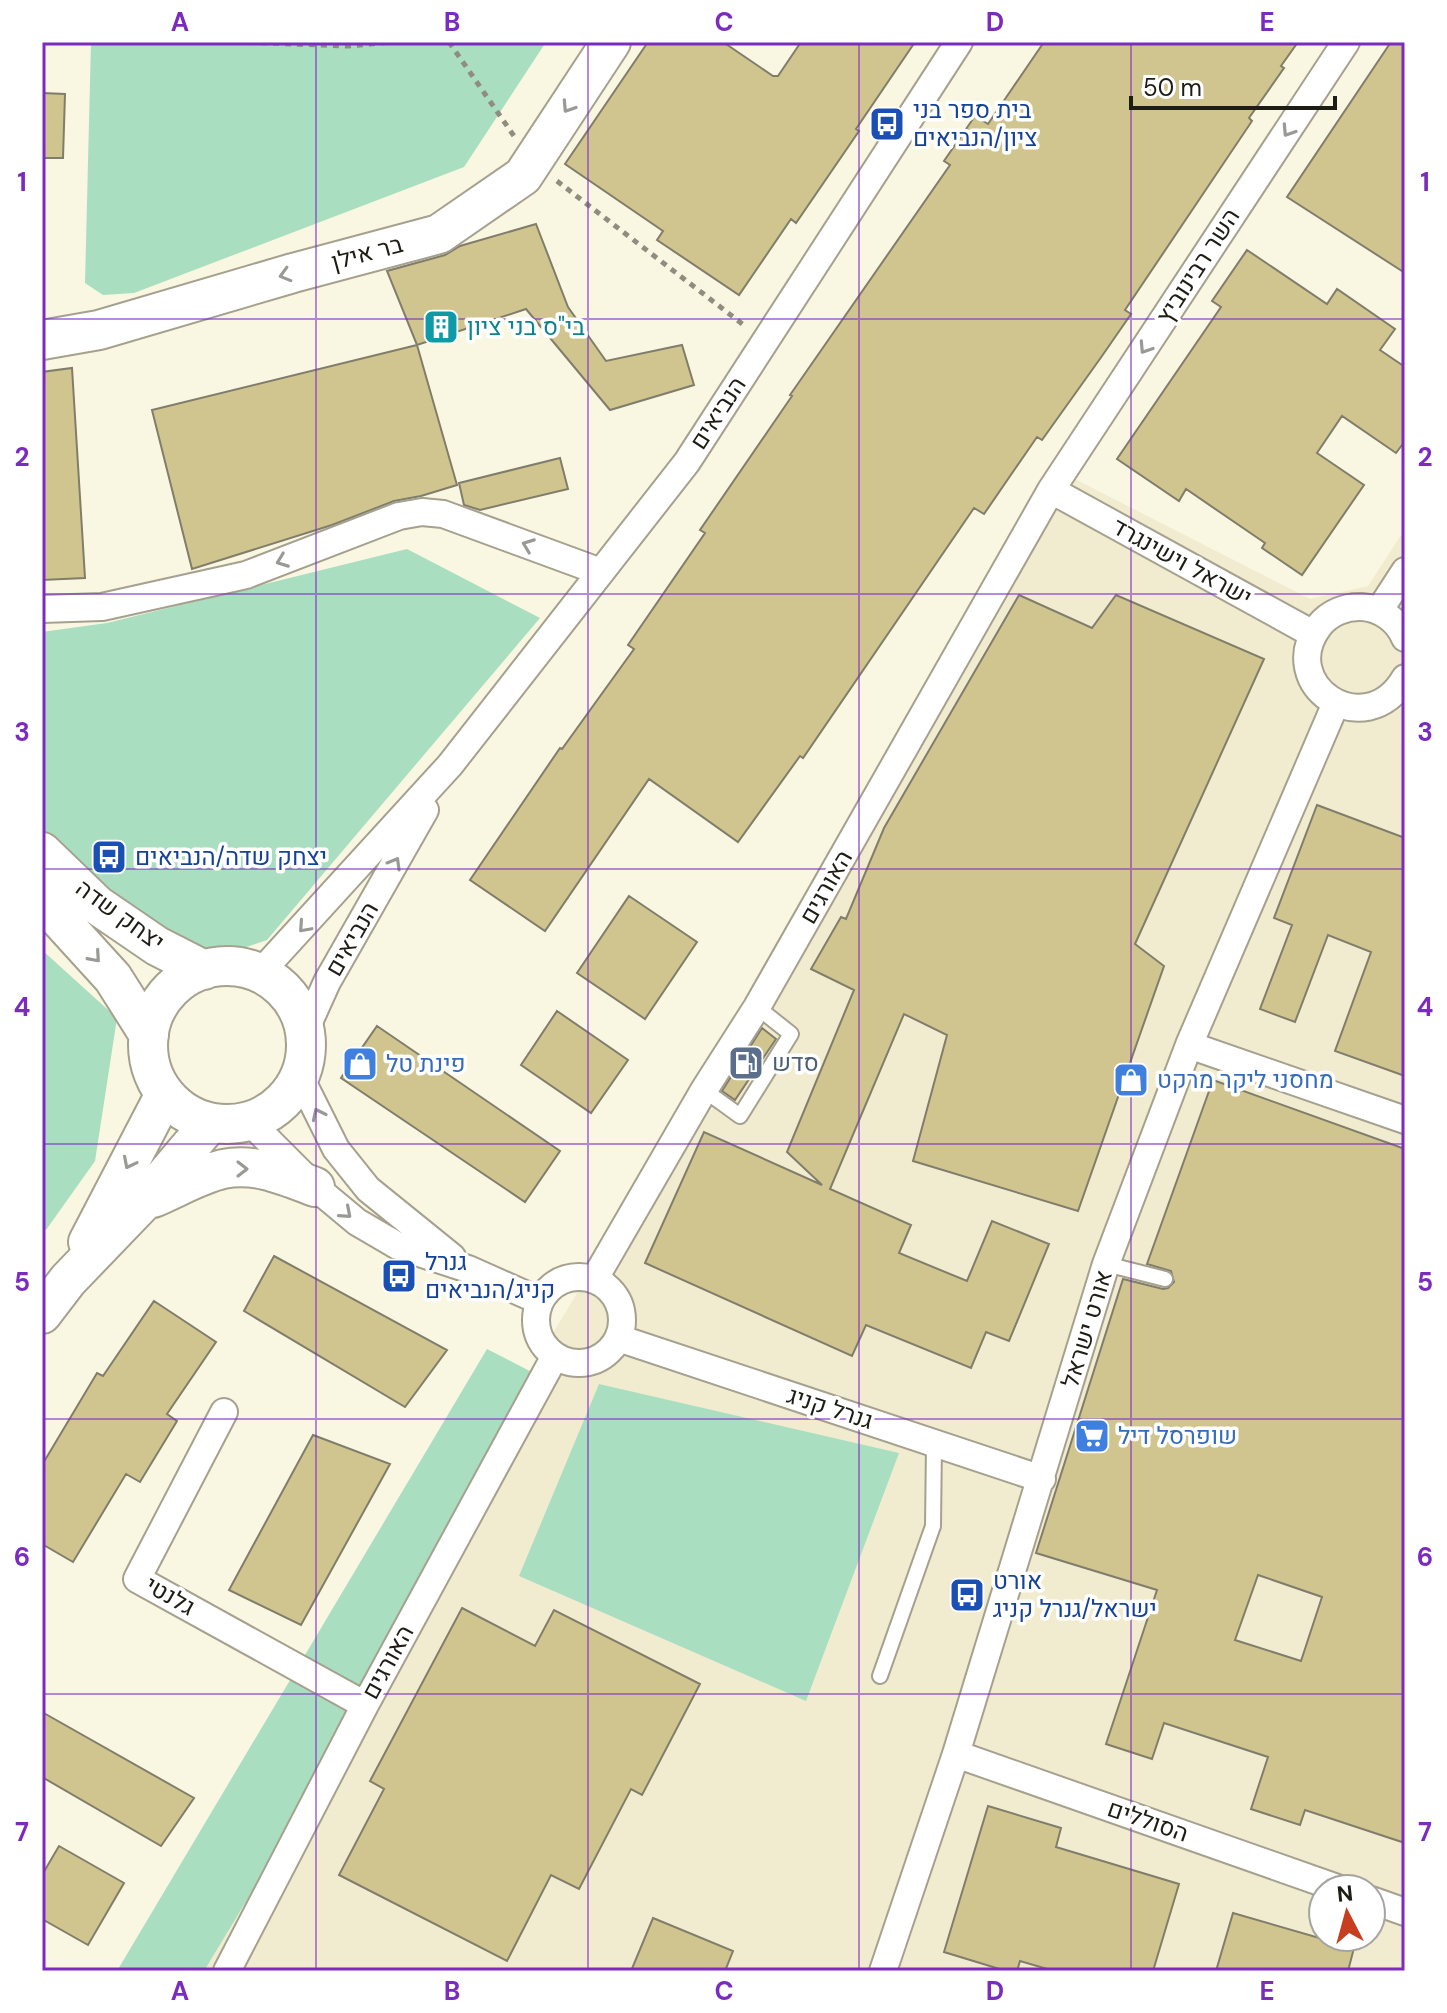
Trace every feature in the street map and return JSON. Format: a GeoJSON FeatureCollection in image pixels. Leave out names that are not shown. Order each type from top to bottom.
{"type":"FeatureCollection","features":[{"type":"Feature","properties":{"kind":"street","name":"בר אילן"},"geometry":{"type":"LineString","coordinates":[[42,340],[99,330],[439,234],[523,176],[611,42]]}},
{"type":"Feature","properties":{"kind":"street","name":"הנביאים"},"geometry":{"type":"LineString","coordinates":[[260,973],[450,765],[687,462],[959,42]]}},
{"type":"Feature","properties":{"kind":"street","name":"השר רבינוביץ"},"geometry":{"type":"LineString","coordinates":[[1051,490],[1346,42]]}},
{"type":"Feature","properties":{"kind":"street","name":"ישראל וישינגרד"},"geometry":{"type":"LineString","coordinates":[[1051,490],[1313,634]]}},
{"type":"Feature","properties":{"kind":"street","name":"האורגים"},"geometry":{"type":"LineString","coordinates":[[594,1280],[704,1090],[757,1007],[1051,490]]}},
{"type":"Feature","properties":{"kind":"street"},"geometry":{"type":"LineString","coordinates":[[42,609],[102,607],[246,575],[399,516],[422,512],[453,518],[601,572]]}},
{"type":"Feature","properties":{"kind":"street"},"geometry":{"type":"LineString","coordinates":[[1379,611],[1405,571]]}},
{"type":"Feature","properties":{"kind":"street"},"geometry":{"type":"LineString","coordinates":[[1405,638],[1393,619],[1379,611],[1349,607],[1334,612],[1322,621],[1313,634],[1308,658],[1313,681],[1322,694],[1336,703],[1347,708],[1405,711]]}},
{"type":"Feature","properties":{"kind":"street"},"geometry":{"type":"LineString","coordinates":[[1372,707],[1398,690],[1405,678]]}},
{"type":"Feature","properties":{"kind":"street","name":"אורט ישראל"},"geometry":{"type":"LineString","coordinates":[[883,1971],[956,1754],[1106,1264],[1189,1045],[1336,703]]}},
{"type":"Feature","properties":{"kind":"street","name":"הנביאים"},"geometry":{"type":"LineString","coordinates":[[305,1031],[327,982],[450,765]]}},
{"type":"Feature","properties":{"kind":"street","name":"יצחק שדה"},"geometry":{"type":"LineString","coordinates":[[42,852],[97,905],[157,946],[204,970]]}},
{"type":"Feature","properties":{"kind":"street","name":"יצחק שדה"},"geometry":{"type":"LineString","coordinates":[[42,900],[113,978],[149,1035]]}},
{"type":"Feature","properties":{"kind":"street"},"geometry":{"type":"LineString","coordinates":[[222,966],[260,973],[281,987],[297,1007],[305,1031],[306,1055],[300,1077],[287,1097],[270,1112],[249,1121],[210,1123],[185,1112],[165,1094],[154,1076],[149,1056],[149,1035],[154,1015],[166,995],[183,980],[204,970],[222,966]]}},
{"type":"Feature","properties":{"kind":"street"},"geometry":{"type":"LineString","coordinates":[[1189,1045],[1405,1120]]}},
{"type":"Feature","properties":{"kind":"street"},"geometry":{"type":"LineString","coordinates":[[300,1077],[336,1149],[368,1189],[468,1269]]}},
{"type":"Feature","properties":{"kind":"street"},"geometry":{"type":"LineString","coordinates":[[68,1280],[165,1094]]}},
{"type":"Feature","properties":{"kind":"street"},"geometry":{"type":"LineString","coordinates":[[249,1121],[315,1187],[357,1222],[398,1246],[468,1269],[540,1301]]}},
{"type":"Feature","properties":{"kind":"street"},"geometry":{"type":"LineString","coordinates":[[42,1314],[68,1280],[143,1202],[210,1123]]}},
{"type":"Feature","properties":{"kind":"street"},"geometry":{"type":"LineString","coordinates":[[143,1202],[223,1169],[246,1167],[271,1171],[315,1187]]}},
{"type":"Feature","properties":{"kind":"street"},"geometry":{"type":"LineString","coordinates":[[584,1277],[594,1280],[613,1294],[619,1304],[622,1327],[618,1338],[612,1349],[591,1362],[578,1363],[555,1356],[539,1338],[536,1313],[540,1301],[563,1280],[584,1277]]}},
{"type":"Feature","properties":{"kind":"street","name":"גנרל קניג"},"geometry":{"type":"LineString","coordinates":[[618,1338],[1042,1479]]}},
{"type":"Feature","properties":{"kind":"street","name":"האורגים"},"geometry":{"type":"LineString","coordinates":[[227,1971],[365,1705],[555,1356]]}},
{"type":"Feature","properties":{"kind":"street","name":"גלנטי"},"geometry":{"type":"LineString","coordinates":[[224,1412],[137,1579],[365,1705]]}},
{"type":"Feature","properties":{"kind":"street","name":"הסוללים"},"geometry":{"type":"LineString","coordinates":[[956,1754],[1307,1877]]}},
{"type":"Feature","properties":{"kind":"lane"},"geometry":{"type":"LineString","coordinates":[[704,1090],[740,1116],[791,1034],[757,1007]]}},
{"type":"Feature","properties":{"kind":"lane"},"geometry":{"type":"LineString","coordinates":[[1106,1264],[1165,1279]]}},
{"type":"Feature","properties":{"kind":"lane"},"geometry":{"type":"LineString","coordinates":[[880,1676],[933,1526],[934,1443]]}},
{"type":"Feature","properties":{"kind":"path"},"geometry":{"type":"LineString","coordinates":[[237,42],[348,46],[393,42]]}},
{"type":"Feature","properties":{"kind":"path"},"geometry":{"type":"LineString","coordinates":[[449,42],[532,162],[765,342]]}},
{"type":"Feature","properties":{"kind":"shaded area"},"geometry":{"type":"Polygon","coordinates":[[[1071,477],[1310,599],[1368,586],[1405,529],[1405,1971],[178,1971],[533,1366],[1071,477]]]}},
{"type":"Feature","properties":{"kind":"green space"},"geometry":{"type":"Polygon","coordinates":[[[91,42],[546,42],[464,167],[134,293],[103,295],[85,283],[91,42]]]}},
{"type":"Feature","properties":{"kind":"green space"},"geometry":{"type":"Polygon","coordinates":[[[407,549],[540,618],[267,940],[226,954],[198,952],[140,926],[42,841],[42,632],[107,623],[407,549]]]}},
{"type":"Feature","properties":{"kind":"green space"},"geometry":{"type":"Polygon","coordinates":[[[42,950],[117,1018],[95,1161],[46,1230],[42,1227],[42,950]]]}},
{"type":"Feature","properties":{"kind":"green space"},"geometry":{"type":"Polygon","coordinates":[[[487,1349],[551,1382],[365,1705],[204,1971],[117,1971],[487,1349]]]}},
{"type":"Feature","properties":{"kind":"green space"},"geometry":{"type":"Polygon","coordinates":[[[599,1384],[899,1453],[806,1701],[519,1576],[599,1384]]]}},
{"type":"Feature","properties":{"kind":"building"},"geometry":{"type":"Polygon","coordinates":[[[648,42],[723,42],[773,76],[778,76],[801,42],[915,42],[796,223],[791,219],[739,295],[657,240],[663,231],[565,164],[648,42]]]}},
{"type":"Feature","properties":{"kind":"building"},"geometry":{"type":"Polygon","coordinates":[[[1044,42],[1298,42],[1249,118],[1252,121],[1125,310],[1131,314],[1102,356],[1042,440],[1037,437],[984,514],[974,508],[803,758],[800,756],[738,842],[649,779],[545,931],[470,880],[560,748],[634,649],[628,645],[705,533],[700,530],[950,165],[944,161],[975,116],[988,124],[1044,42]]]}},
{"type":"Feature","properties":{"kind":"building"},"geometry":{"type":"Polygon","coordinates":[[[1391,42],[1405,42],[1405,273],[1287,197],[1391,42]]]}},
{"type":"Feature","properties":{"kind":"building"},"geometry":{"type":"Polygon","coordinates":[[[42,93],[65,94],[63,158],[42,158],[42,93]]]}},
{"type":"Feature","properties":{"kind":"building","name":"בי\"ס בני ציון"},"geometry":{"type":"Polygon","coordinates":[[[536,224],[568,307],[606,361],[682,345],[694,385],[610,410],[526,309],[417,345],[387,271],[536,224]]]}},
{"type":"Feature","properties":{"kind":"building"},"geometry":{"type":"Polygon","coordinates":[[[1247,250],[1327,304],[1337,289],[1395,329],[1380,350],[1405,367],[1405,441],[1396,453],[1342,416],[1317,453],[1364,485],[1302,575],[1262,548],[1265,543],[1186,489],[1179,501],[1117,459],[1221,307],[1212,301],[1247,250]]]}},
{"type":"Feature","properties":{"kind":"building"},"geometry":{"type":"Polygon","coordinates":[[[417,345],[457,485],[394,501],[332,525],[192,569],[152,410],[417,345]]]}},
{"type":"Feature","properties":{"kind":"building"},"geometry":{"type":"Polygon","coordinates":[[[72,368],[85,578],[42,580],[42,372],[72,368]]]}},
{"type":"Feature","properties":{"kind":"building"},"geometry":{"type":"Polygon","coordinates":[[[560,458],[568,489],[480,510],[464,505],[459,483],[560,458]]]}},
{"type":"Feature","properties":{"kind":"building"},"geometry":{"type":"Polygon","coordinates":[[[1019,595],[1092,628],[1116,595],[1264,659],[1135,944],[1164,966],[1078,1211],[913,1161],[947,1035],[904,1014],[830,1189],[911,1225],[899,1253],[967,1281],[992,1221],[1049,1244],[1009,1341],[986,1332],[971,1368],[866,1325],[852,1356],[645,1263],[704,1132],[822,1185],[787,1152],[854,990],[811,969],[841,917],[846,919],[884,828],[1019,595]]]}},
{"type":"Feature","properties":{"kind":"building"},"geometry":{"type":"Polygon","coordinates":[[[1317,805],[1405,838],[1405,1076],[1335,1051],[1371,952],[1328,935],[1295,1022],[1260,1009],[1292,925],[1274,918],[1317,805]]]}},
{"type":"Feature","properties":{"kind":"building"},"geometry":{"type":"Polygon","coordinates":[[[629,896],[697,942],[645,1019],[577,973],[629,896]]]}},
{"type":"Feature","properties":{"kind":"building"},"geometry":{"type":"Polygon","coordinates":[[[557,1011],[628,1060],[591,1113],[521,1065],[557,1011]]]}},
{"type":"Feature","properties":{"kind":"building"},"geometry":{"type":"Polygon","coordinates":[[[377,1026],[560,1151],[525,1202],[341,1078],[377,1026]]]}},
{"type":"Feature","properties":{"kind":"building","name":"סדש"},"geometry":{"type":"Polygon","coordinates":[[[762,1028],[776,1039],[735,1100],[722,1091],[762,1028]]]}},
{"type":"Feature","properties":{"kind":"building"},"geometry":{"type":"Polygon","coordinates":[[[1213,1080],[1405,1149],[1405,1843],[1305,1810],[1300,1825],[1251,1809],[1268,1757],[1164,1723],[1152,1759],[1106,1744],[1157,1590],[1036,1553],[1123,1279],[1163,1289],[1174,1282],[1171,1271],[1147,1264],[1213,1080]],[[1258,1575],[1235,1640],[1301,1661],[1322,1597],[1258,1575]]]}},
{"type":"Feature","properties":{"kind":"building"},"geometry":{"type":"Polygon","coordinates":[[[274,1256],[447,1350],[405,1407],[244,1311],[274,1256]]]}},
{"type":"Feature","properties":{"kind":"building"},"geometry":{"type":"Polygon","coordinates":[[[154,1301],[216,1342],[167,1414],[177,1421],[140,1482],[126,1474],[73,1562],[42,1544],[42,1465],[97,1373],[103,1376],[154,1301]]]}},
{"type":"Feature","properties":{"kind":"building"},"geometry":{"type":"Polygon","coordinates":[[[313,1435],[390,1464],[301,1625],[229,1590],[313,1435]]]}},
{"type":"Feature","properties":{"kind":"building"},"geometry":{"type":"Polygon","coordinates":[[[462,1608],[535,1646],[554,1610],[700,1684],[642,1795],[631,1789],[579,1889],[551,1875],[507,1961],[339,1875],[384,1789],[370,1781],[462,1608]]]}},
{"type":"Feature","properties":{"kind":"building"},"geometry":{"type":"Polygon","coordinates":[[[42,1712],[194,1798],[161,1846],[42,1777],[42,1712]]]}},
{"type":"Feature","properties":{"kind":"building"},"geometry":{"type":"Polygon","coordinates":[[[988,1806],[1061,1828],[1056,1847],[1179,1884],[1153,1971],[1054,1971],[1020,1961],[1017,1971],[1006,1971],[944,1952],[988,1806]]]}},
{"type":"Feature","properties":{"kind":"building"},"geometry":{"type":"Polygon","coordinates":[[[59,1846],[124,1883],[88,1945],[42,1919],[42,1875],[59,1846]]]}},
{"type":"Feature","properties":{"kind":"building"},"geometry":{"type":"Polygon","coordinates":[[[1233,1913],[1307,1934],[1307,1953],[1353,1953],[1348,1971],[1216,1971],[1233,1913]]]}},
{"type":"Feature","properties":{"kind":"building"},"geometry":{"type":"Polygon","coordinates":[[[653,1918],[733,1951],[725,1971],[631,1971],[653,1918]]]}},
{"type":"Feature","properties":{"kind":"place","name":"בית ספר בני ציון/הנביאים"},"geometry":{"type":"Point","coordinates":[887,124]}},
{"type":"Feature","properties":{"kind":"place","name":"בי\"ס בני ציון"},"geometry":{"type":"Point","coordinates":[441,327]}},
{"type":"Feature","properties":{"kind":"place","name":"יצחק שדה/הנביאים"},"geometry":{"type":"Point","coordinates":[109,857]}},
{"type":"Feature","properties":{"kind":"place","name":"סדש"},"geometry":{"type":"Point","coordinates":[746,1063]}},
{"type":"Feature","properties":{"kind":"place","name":"פינת טל"},"geometry":{"type":"Point","coordinates":[360,1064]}},
{"type":"Feature","properties":{"kind":"place","name":"מחסני ליקר מרקט"},"geometry":{"type":"Point","coordinates":[1131,1080]}},
{"type":"Feature","properties":{"kind":"place","name":"גנרל קניג/הנביאים"},"geometry":{"type":"Point","coordinates":[399,1276]}},
{"type":"Feature","properties":{"kind":"place","name":"שופרסל דיל"},"geometry":{"type":"Point","coordinates":[1092,1436]}},
{"type":"Feature","properties":{"kind":"place","name":"אורט ישראל/גנרל קניג"},"geometry":{"type":"Point","coordinates":[967,1595]}}]}
